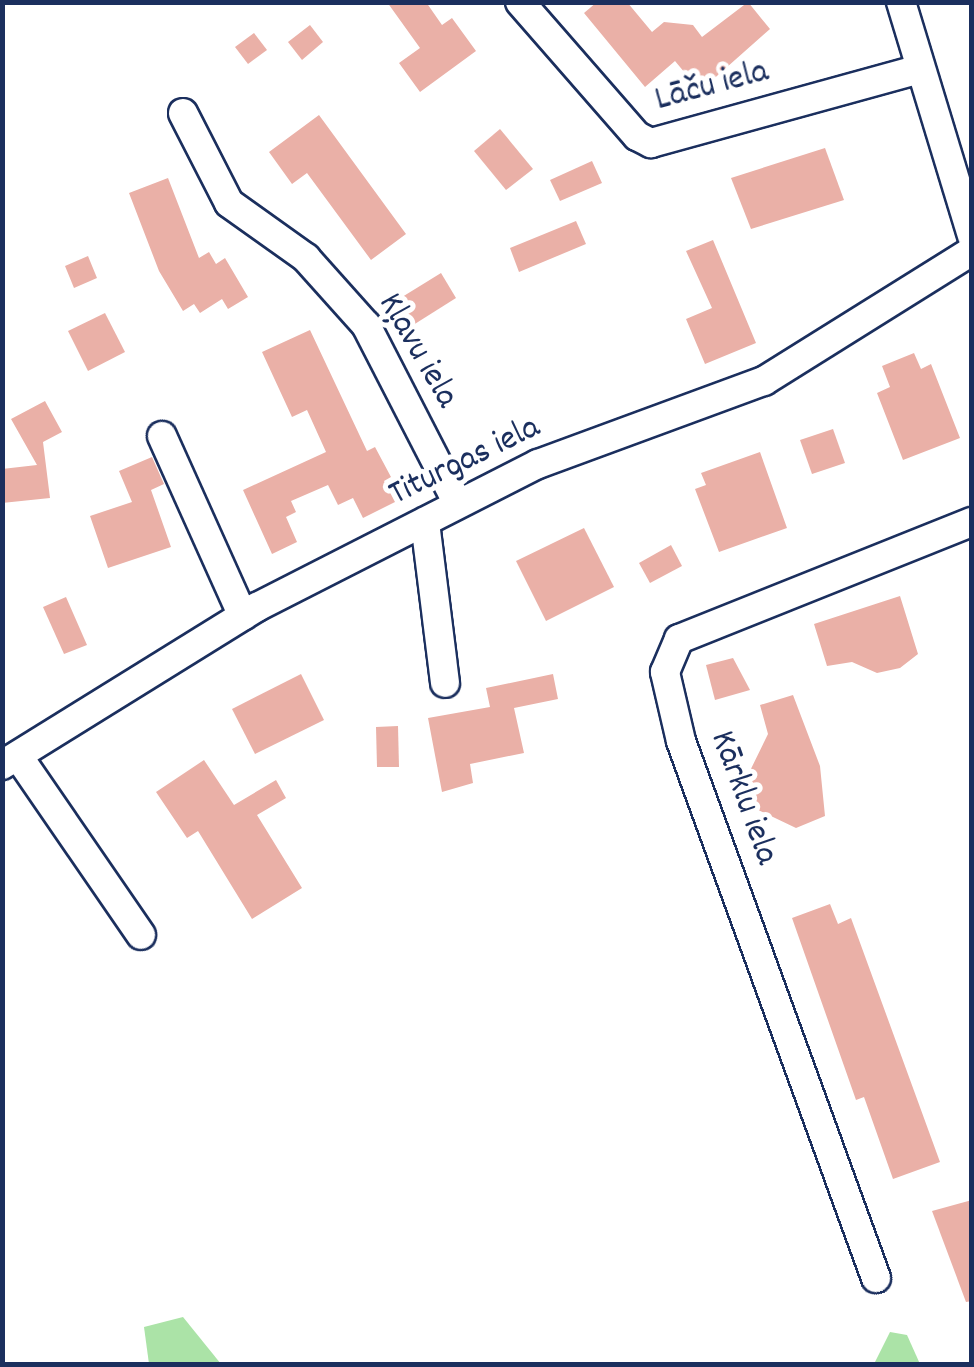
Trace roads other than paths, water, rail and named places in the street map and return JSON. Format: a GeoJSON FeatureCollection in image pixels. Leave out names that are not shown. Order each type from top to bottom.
{"type":"FeatureCollection","features":[{"type":"Feature","properties":{"kind":"street","name":"Lāču iela"},"geometry":{"type":"LineString","coordinates":[[520,2],[637,136],[651,144],[920,69]]}},
{"type":"Feature","properties":{"kind":"street"},"geometry":{"type":"LineString","coordinates":[[901,2],[972,235]]}},
{"type":"Feature","properties":{"kind":"street","name":"Kļavu iela"},"geometry":{"type":"LineString","coordinates":[[183,112],[229,203],[306,258],[366,325],[458,504]]}},
{"type":"Feature","properties":{"kind":"street","name":"Titurgas iela"},"geometry":{"type":"LineString","coordinates":[[10,761],[242,616],[538,464],[764,380],[972,251]]}},
{"type":"Feature","properties":{"kind":"street"},"geometry":{"type":"LineString","coordinates":[[162,436],[242,616]]}},
{"type":"Feature","properties":{"kind":"street"},"geometry":{"type":"LineString","coordinates":[[425,522],[444,682]]}},
{"type":"Feature","properties":{"kind":"street","name":"Kārklu iela"},"geometry":{"type":"LineString","coordinates":[[876,1278],[681,741],[665,672],[679,639],[972,522]]}},
{"type":"Feature","properties":{"kind":"street"},"geometry":{"type":"LineString","coordinates":[[10,761],[141,935]]}}]}
